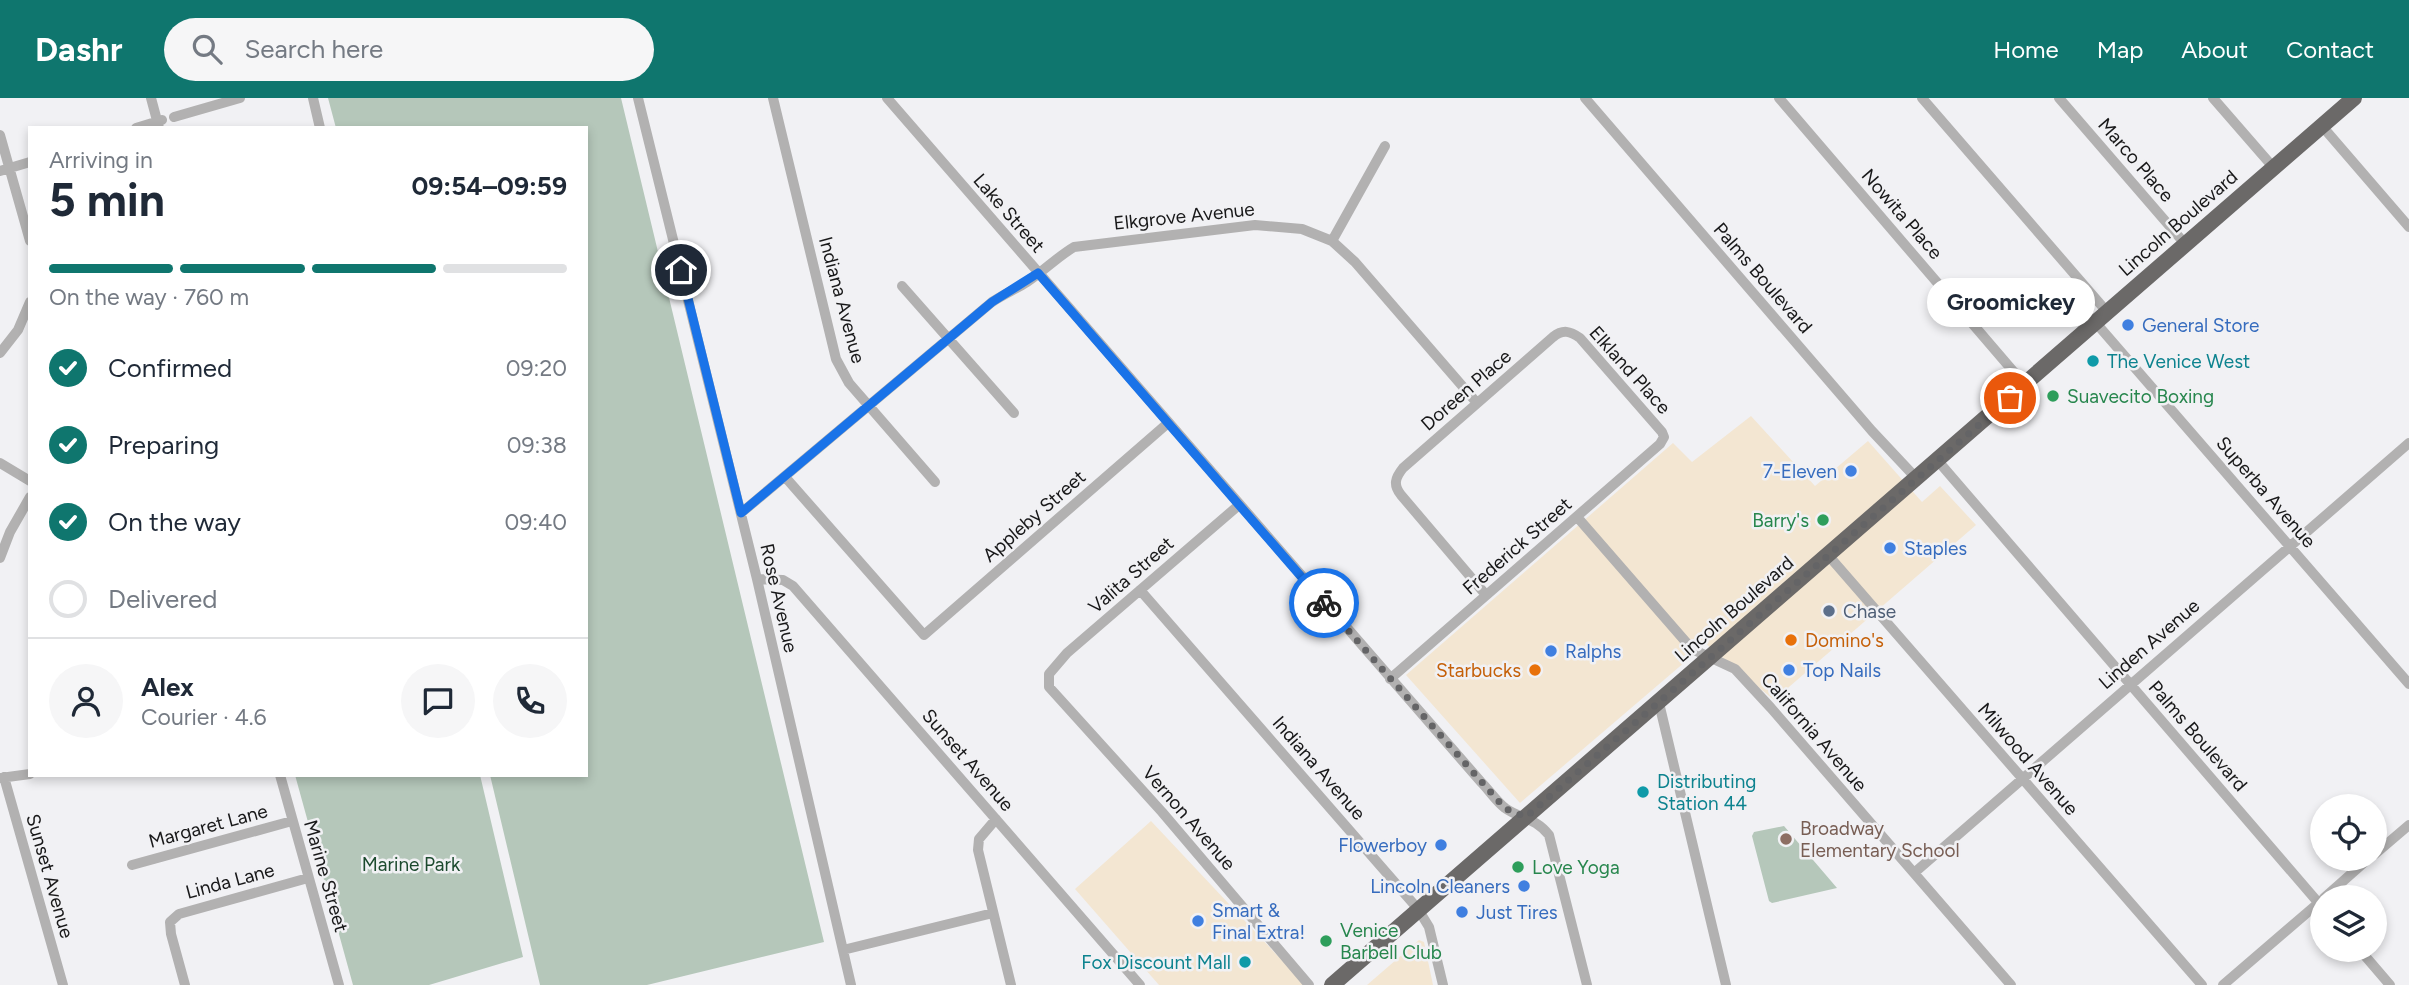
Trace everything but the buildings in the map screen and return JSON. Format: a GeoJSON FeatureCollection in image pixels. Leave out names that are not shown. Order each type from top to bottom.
{"type":"FeatureCollection","features":[{"type":"Feature","properties":{"kind":"highway","name":"Lincoln Boulevard"},"geometry":{"type":"LineString","coordinates":[[1332,985],[2354,98]]}},
{"type":"Feature","properties":{"kind":"street"},"geometry":{"type":"LineString","coordinates":[[151,98],[160,123]]}},
{"type":"Feature","properties":{"kind":"street"},"geometry":{"type":"LineString","coordinates":[[174,117],[240,98]]}},
{"type":"Feature","properties":{"kind":"street"},"geometry":{"type":"LineString","coordinates":[[313,98],[320,126]]}},
{"type":"Feature","properties":{"kind":"street","name":"Rose Avenue"},"geometry":{"type":"LineString","coordinates":[[638,98],[757,579],[851,985]]}},
{"type":"Feature","properties":{"kind":"street","name":"Indiana Avenue"},"geometry":{"type":"LineString","coordinates":[[773,98],[836,359],[849,383],[935,482]]}},
{"type":"Feature","properties":{"kind":"street","name":"Lake Street"},"geometry":{"type":"LineString","coordinates":[[887,98],[1390,679],[1506,809],[1526,817],[1549,835],[1587,985]]}},
{"type":"Feature","properties":{"kind":"street","name":"Palms Boulevard"},"geometry":{"type":"LineString","coordinates":[[1585,98],[1872,431],[1917,479]]}},
{"type":"Feature","properties":{"kind":"street","name":"Nowita Place"},"geometry":{"type":"LineString","coordinates":[[1779,98],[2025,385]]}},
{"type":"Feature","properties":{"kind":"street","name":"Superba Avenue"},"geometry":{"type":"LineString","coordinates":[[1922,98],[2289,546],[2409,684]]}},
{"type":"Feature","properties":{"kind":"street","name":"Marco Place"},"geometry":{"type":"LineString","coordinates":[[2059,98],[2186,245]]}},
{"type":"Feature","properties":{"kind":"street"},"geometry":{"type":"LineString","coordinates":[[2213,98],[2273,167]]}},
{"type":"Feature","properties":{"kind":"street"},"geometry":{"type":"LineString","coordinates":[[2322,126],[2409,227]]}},
{"type":"Feature","properties":{"kind":"street"},"geometry":{"type":"LineString","coordinates":[[0,135],[5,170],[28,235]]}},
{"type":"Feature","properties":{"kind":"street"},"geometry":{"type":"LineString","coordinates":[[1332,241],[1385,146]]}},
{"type":"Feature","properties":{"kind":"street"},"geometry":{"type":"LineString","coordinates":[[5,170],[28,163]]}},
{"type":"Feature","properties":{"kind":"street","name":"Elkgrove Avenue"},"geometry":{"type":"LineString","coordinates":[[741,513],[786,478],[992,302],[1074,247],[1234,227],[1265,225],[1302,229],[1332,241],[1355,262],[1477,403]]}},
{"type":"Feature","properties":{"kind":"street"},"geometry":{"type":"LineString","coordinates":[[902,286],[1014,413]]}},
{"type":"Feature","properties":{"kind":"street"},"geometry":{"type":"LineString","coordinates":[[0,353],[18,330],[28,307]]}},
{"type":"Feature","properties":{"kind":"street","name":"Doreen Place"},"geometry":{"type":"LineString","coordinates":[[1486,596],[1414,512],[1396,488],[1395,481],[1403,468],[1477,403],[1553,337],[1566,331]]}},
{"type":"Feature","properties":{"kind":"street","name":"Elkland Place"},"geometry":{"type":"LineString","coordinates":[[1566,331],[1580,338],[1664,437]]}},
{"type":"Feature","properties":{"kind":"street","name":"Appleby Street"},"geometry":{"type":"LineString","coordinates":[[786,478],[924,635],[1168,423]]}},
{"type":"Feature","properties":{"kind":"street","name":"Frederick Street"},"geometry":{"type":"LineString","coordinates":[[1390,679],[1578,518],[1660,444],[1664,437]]}},
{"type":"Feature","properties":{"kind":"street","name":"Linden Avenue"},"geometry":{"type":"LineString","coordinates":[[1914,873],[2409,443]]}},
{"type":"Feature","properties":{"kind":"street","name":"Palms Boulevard"},"geometry":{"type":"LineString","coordinates":[[1938,461],[2310,888]]}},
{"type":"Feature","properties":{"kind":"street"},"geometry":{"type":"LineString","coordinates":[[0,463],[28,480]]}},
{"type":"Feature","properties":{"kind":"street"},"geometry":{"type":"LineString","coordinates":[[0,558],[10,532],[28,500]]}},
{"type":"Feature","properties":{"kind":"street","name":"Valita Street"},"geometry":{"type":"LineString","coordinates":[[1049,674],[1067,653],[1239,505]]}},
{"type":"Feature","properties":{"kind":"street","name":"California Avenue"},"geometry":{"type":"LineString","coordinates":[[1578,518],[1692,649],[1735,669],[2011,985]]}},
{"type":"Feature","properties":{"kind":"street","name":"Milwood Avenue"},"geometry":{"type":"LineString","coordinates":[[1828,555],[2202,985]]}},
{"type":"Feature","properties":{"kind":"street","name":"Sunset Avenue"},"geometry":{"type":"LineString","coordinates":[[757,579],[783,580],[793,586],[1140,985]]}},
{"type":"Feature","properties":{"kind":"street","name":"Indiana Avenue"},"geometry":{"type":"LineString","coordinates":[[1140,590],[1418,909],[1429,928],[1443,985]]}},
{"type":"Feature","properties":{"kind":"street","name":"Vernon Avenue"},"geometry":{"type":"LineString","coordinates":[[1049,674],[1049,687],[1162,812],[1309,985]]}},
{"type":"Feature","properties":{"kind":"street"},"geometry":{"type":"LineString","coordinates":[[1659,703],[1726,985]]}},
{"type":"Feature","properties":{"kind":"street"},"geometry":{"type":"LineString","coordinates":[[2,778],[28,774]]}},
{"type":"Feature","properties":{"kind":"street","name":"Marine Street"},"geometry":{"type":"LineString","coordinates":[[281,777],[339,985]]}},
{"type":"Feature","properties":{"kind":"street","name":"Sunset Avenue"},"geometry":{"type":"LineString","coordinates":[[2,778],[63,985]]}},
{"type":"Feature","properties":{"kind":"street"},"geometry":{"type":"LineString","coordinates":[[996,819],[979,839],[978,850],[1011,985]]}},
{"type":"Feature","properties":{"kind":"street","name":"Margaret Lane"},"geometry":{"type":"LineString","coordinates":[[132,864],[292,821]]}},
{"type":"Feature","properties":{"kind":"street"},"geometry":{"type":"LineString","coordinates":[[2387,844],[2409,825]]}},
{"type":"Feature","properties":{"kind":"street"},"geometry":{"type":"LineString","coordinates":[[2340,885],[2355,871]]}},
{"type":"Feature","properties":{"kind":"street","name":"Linda Lane"},"geometry":{"type":"LineString","coordinates":[[185,985],[171,934],[170,922],[179,914],[308,878]]}},
{"type":"Feature","properties":{"kind":"street"},"geometry":{"type":"LineString","coordinates":[[2223,985],[2310,912]]}},
{"type":"Feature","properties":{"kind":"street"},"geometry":{"type":"LineString","coordinates":[[843,950],[993,913]]}},
{"type":"Feature","properties":{"kind":"street"},"geometry":{"type":"LineString","coordinates":[[2370,962],[2390,985]]}},
{"type":"Feature","properties":{"kind":"shaded area"},"geometry":{"type":"Polygon","coordinates":[[[1751,416],[1815,486],[1868,441],[1922,502],[1940,486],[1976,525],[1774,700],[1706,644],[1520,803],[1406,675],[1673,443],[1692,462],[1751,416]]]}},
{"type":"Feature","properties":{"kind":"shaded area"},"geometry":{"type":"Polygon","coordinates":[[[1151,821],[1305,985],[1159,985],[1075,889],[1151,821]]]}},
{"type":"Feature","properties":{"kind":"shaded area"},"geometry":{"type":"Polygon","coordinates":[[[1419,940],[1424,942],[1433,985],[1367,985],[1419,940]]]}},
{"type":"Feature","properties":{"kind":"green space"},"geometry":{"type":"Polygon","coordinates":[[[328,98],[621,98],[824,942],[647,985],[540,985],[490,777],[588,777],[588,126],[335,126],[328,98]]]}},
{"type":"Feature","properties":{"kind":"green space","name":"Marine Park"},"geometry":{"type":"Polygon","coordinates":[[[296,777],[480,777],[523,957],[429,985],[353,985],[296,777]]]}},
{"type":"Feature","properties":{"kind":"green space"},"geometry":{"type":"Polygon","coordinates":[[[1784,826],[1837,888],[1772,903],[1769,901],[1752,836],[1754,832],[1784,826]]]}},
{"type":"Feature","properties":{"kind":"way so far"},"geometry":{"type":"LineString","coordinates":[[1324,603],[1502,805],[1526,817],[2010,398]]}},
{"type":"Feature","properties":{"kind":"place","name":"General Store"},"geometry":{"type":"Point","coordinates":[2128,325]}},
{"type":"Feature","properties":{"kind":"place","name":"The Venice West"},"geometry":{"type":"Point","coordinates":[2093,361]}},
{"type":"Feature","properties":{"kind":"place","name":"Suavecito Boxing"},"geometry":{"type":"Point","coordinates":[2053,396]}},
{"type":"Feature","properties":{"kind":"place","name":"Groomickey"},"geometry":{"type":"Point","coordinates":[2010,398]}},
{"type":"Feature","properties":{"kind":"place","name":"7-Eleven"},"geometry":{"type":"Point","coordinates":[1851,471]}},
{"type":"Feature","properties":{"kind":"place","name":"Barry's"},"geometry":{"type":"Point","coordinates":[1823,520]}},
{"type":"Feature","properties":{"kind":"place","name":"Staples"},"geometry":{"type":"Point","coordinates":[1890,548]}},
{"type":"Feature","properties":{"kind":"place","name":"Chase"},"geometry":{"type":"Point","coordinates":[1829,611]}},
{"type":"Feature","properties":{"kind":"place","name":"Domino's"},"geometry":{"type":"Point","coordinates":[1791,640]}},
{"type":"Feature","properties":{"kind":"place","name":"Ralphs"},"geometry":{"type":"Point","coordinates":[1551,651]}},
{"type":"Feature","properties":{"kind":"place","name":"Starbucks"},"geometry":{"type":"Point","coordinates":[1535,670]}},
{"type":"Feature","properties":{"kind":"place","name":"Top Nails"},"geometry":{"type":"Point","coordinates":[1789,670]}},
{"type":"Feature","properties":{"kind":"place","name":"Distributing Station 44"},"geometry":{"type":"Point","coordinates":[1643,792]}},
{"type":"Feature","properties":{"kind":"place","name":"Broadway Elementary School"},"geometry":{"type":"Point","coordinates":[1786,839]}},
{"type":"Feature","properties":{"kind":"place","name":"Flowerboy"},"geometry":{"type":"Point","coordinates":[1441,845]}},
{"type":"Feature","properties":{"kind":"place","name":"Love Yoga"},"geometry":{"type":"Point","coordinates":[1518,867]}},
{"type":"Feature","properties":{"kind":"place","name":"Lincoln Cleaners"},"geometry":{"type":"Point","coordinates":[1524,886]}},
{"type":"Feature","properties":{"kind":"place","name":"Just Tires"},"geometry":{"type":"Point","coordinates":[1462,912]}},
{"type":"Feature","properties":{"kind":"place","name":"Smart & Final Extra!"},"geometry":{"type":"Point","coordinates":[1198,921]}},
{"type":"Feature","properties":{"kind":"place","name":"Venice Barbell Club"},"geometry":{"type":"Point","coordinates":[1326,941]}},
{"type":"Feature","properties":{"kind":"place","name":"Fox Discount Mall"},"geometry":{"type":"Point","coordinates":[1245,962]}},
{"type":"Feature","properties":{"kind":"route"},"geometry":{"type":"LineString","coordinates":[[681,270],[741,513],[786,478],[992,302],[1038,273],[1324,603]]}}]}
